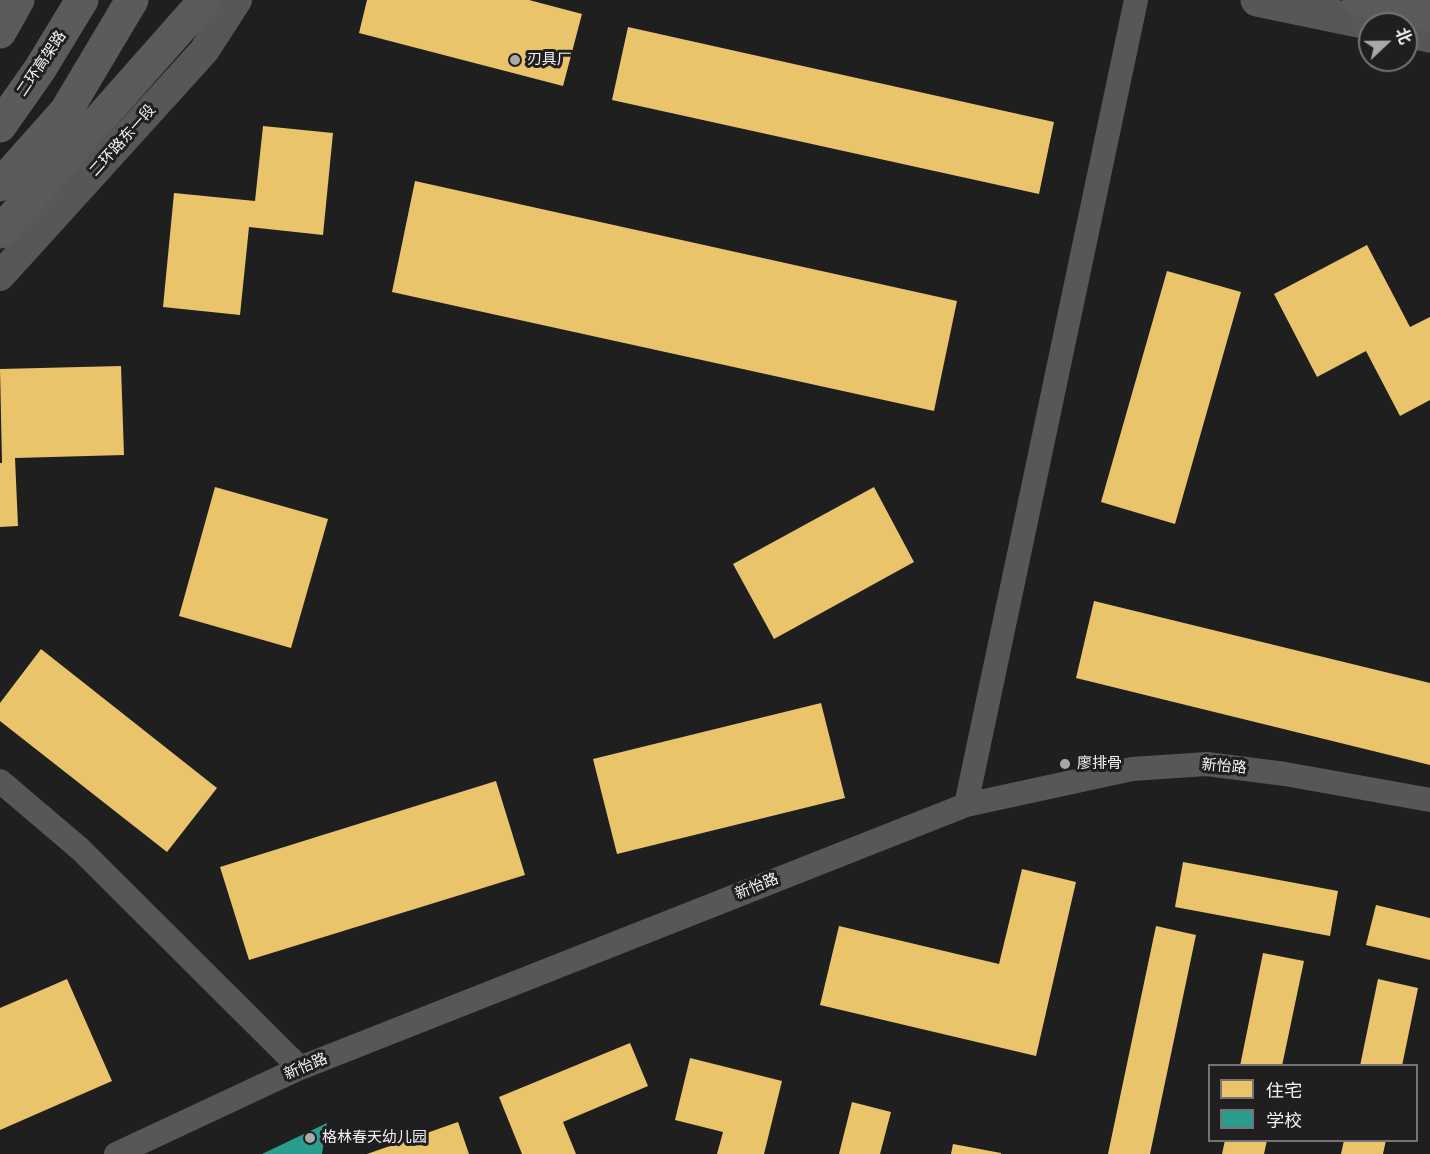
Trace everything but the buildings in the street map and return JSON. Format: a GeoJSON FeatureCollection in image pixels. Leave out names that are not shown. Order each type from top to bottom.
{"type":"FeatureCollection","features":[{"type":"Feature","properties":{"kind":"highway"},"geometry":{"type":"LineString","coordinates":[[0,32],[18,0]]}},
{"type":"Feature","properties":{"kind":"highway","name":"二环高架路"},"geometry":{"type":"LineString","coordinates":[[0,126],[46,60],[82,0]]}},
{"type":"Feature","properties":{"kind":"highway"},"geometry":{"type":"LineString","coordinates":[[0,185],[66,111],[132,0]]}},
{"type":"Feature","properties":{"kind":"highway"},"geometry":{"type":"LineString","coordinates":[[1359,0],[1430,15]]}},
{"type":"Feature","properties":{"kind":"highway"},"geometry":{"type":"LineString","coordinates":[[1409,0],[1430,5]]}},
{"type":"Feature","properties":{"kind":"main road"},"geometry":{"type":"LineString","coordinates":[[0,232],[205,0]]}},
{"type":"Feature","properties":{"kind":"main road"},"geometry":{"type":"LineString","coordinates":[[1257,0],[1358,21]]}},
{"type":"Feature","properties":{"kind":"street","name":"二环路东一段"},"geometry":{"type":"LineString","coordinates":[[0,276],[204,51],[237,0]]}},
{"type":"Feature","properties":{"kind":"street"},"geometry":{"type":"LineString","coordinates":[[966,805],[1136,0]]}},
{"type":"Feature","properties":{"kind":"street","name":"新怡路"},"geometry":{"type":"LineString","coordinates":[[116,1154],[300,1068],[966,805],[1131,769],[1207,764],[1285,774],[1430,800]]}},
{"type":"Feature","properties":{"kind":"street"},"geometry":{"type":"LineString","coordinates":[[0,781],[80,849],[300,1068]]}},
{"type":"Feature","properties":{"kind":"place","name":"刃具厂"},"geometry":{"type":"Point","coordinates":[515,60]}},
{"type":"Feature","properties":{"kind":"place","name":"廖排骨"},"geometry":{"type":"Point","coordinates":[1065,764]}},
{"type":"Feature","properties":{"kind":"place","name":"格林春天幼儿园"},"geometry":{"type":"Point","coordinates":[310,1138]}}]}
